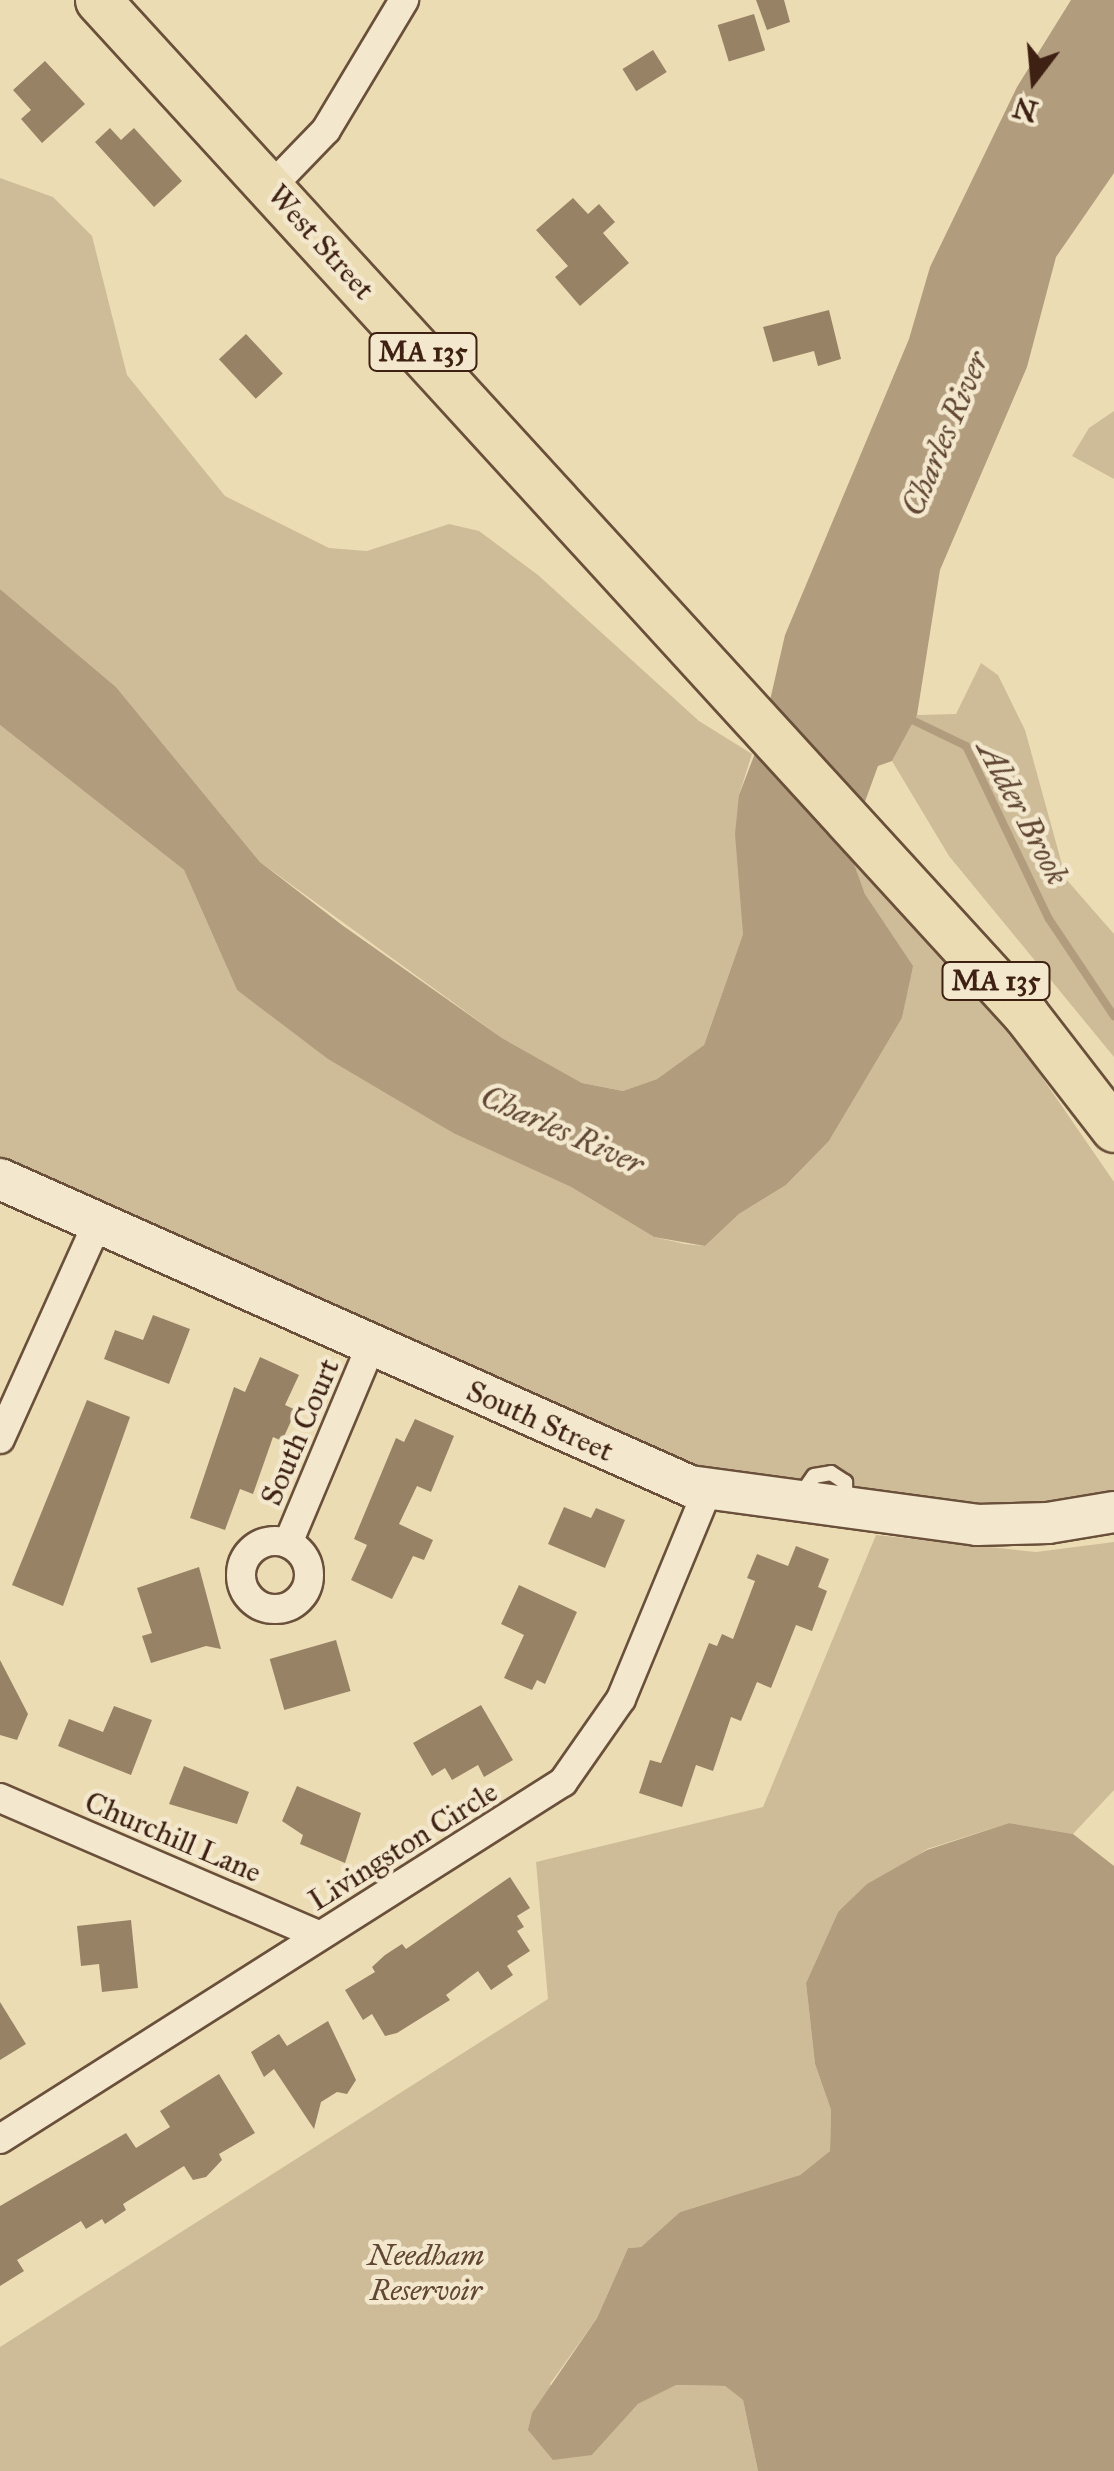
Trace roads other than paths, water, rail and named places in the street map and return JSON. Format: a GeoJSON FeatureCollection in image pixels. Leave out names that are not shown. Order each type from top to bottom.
{"type":"FeatureCollection","features":[{"type":"Feature","properties":{"kind":"main road","name":"West Street"},"geometry":{"type":"LineString","coordinates":[[98,0],[869,840],[1044,1036],[1114,1129]]}},
{"type":"Feature","properties":{"kind":"street"},"geometry":{"type":"LineString","coordinates":[[271,187],[326,130],[404,0]]}},
{"type":"Feature","properties":{"kind":"street","name":"South Street"},"geometry":{"type":"LineString","coordinates":[[0,1179],[371,1346],[707,1490],[846,1511],[1002,1526],[1114,1512]]}},
{"type":"Feature","properties":{"kind":"street"},"geometry":{"type":"LineString","coordinates":[[0,1439],[98,1222]]}},
{"type":"Feature","properties":{"kind":"street","name":"South Court"},"geometry":{"type":"LineString","coordinates":[[288,1543],[371,1346]]}},
{"type":"Feature","properties":{"kind":"street","name":"Livingston Circle"},"geometry":{"type":"LineString","coordinates":[[0,2138],[550,1792],[576,1769],[632,1676],[707,1490]]}},
{"type":"Feature","properties":{"kind":"street","name":"Churchill Lane"},"geometry":{"type":"LineString","coordinates":[[0,1798],[320,1936]]}},
{"type":"Feature","properties":{"kind":"water","name":"Charles River"},"geometry":{"type":"Polygon","coordinates":[[[1071,0],[1114,0],[1114,173],[1056,257],[1027,367],[940,570],[917,715],[892,761],[878,766],[848,848],[865,894],[913,966],[902,1018],[829,1141],[786,1185],[739,1214],[705,1246],[654,1237],[571,1187],[455,1134],[328,1059],[237,990],[184,870],[0,725],[0,589],[116,687],[260,862],[342,925],[502,1038],[582,1083],[623,1091],[657,1079],[704,1045],[743,934],[735,834],[739,795],[762,735],[785,635],[909,339],[930,267],[1017,87],[1071,0]]]}},
{"type":"Feature","properties":{"kind":"water"},"geometry":{"type":"Polygon","coordinates":[[[1009,1823],[1073,1834],[1114,1866],[1114,2471],[758,2471],[743,2400],[725,2386],[676,2385],[638,2404],[592,2455],[553,2460],[528,2430],[532,2413],[597,2318],[628,2248],[641,2247],[680,2212],[800,2175],[830,2151],[831,2110],[815,2064],[806,1983],[838,1912],[867,1884],[927,1850],[1009,1823]]]}},
{"type":"Feature","properties":{"kind":"waterway","name":"Alder Brook"},"geometry":{"type":"LineString","coordinates":[[906,717],[966,746],[1049,919],[1114,1016]]}},
{"type":"Feature","properties":{"kind":"park label","name":"Needham Reservoir"},"geometry":{"type":"Point","coordinates":[426,2272]}}]}
